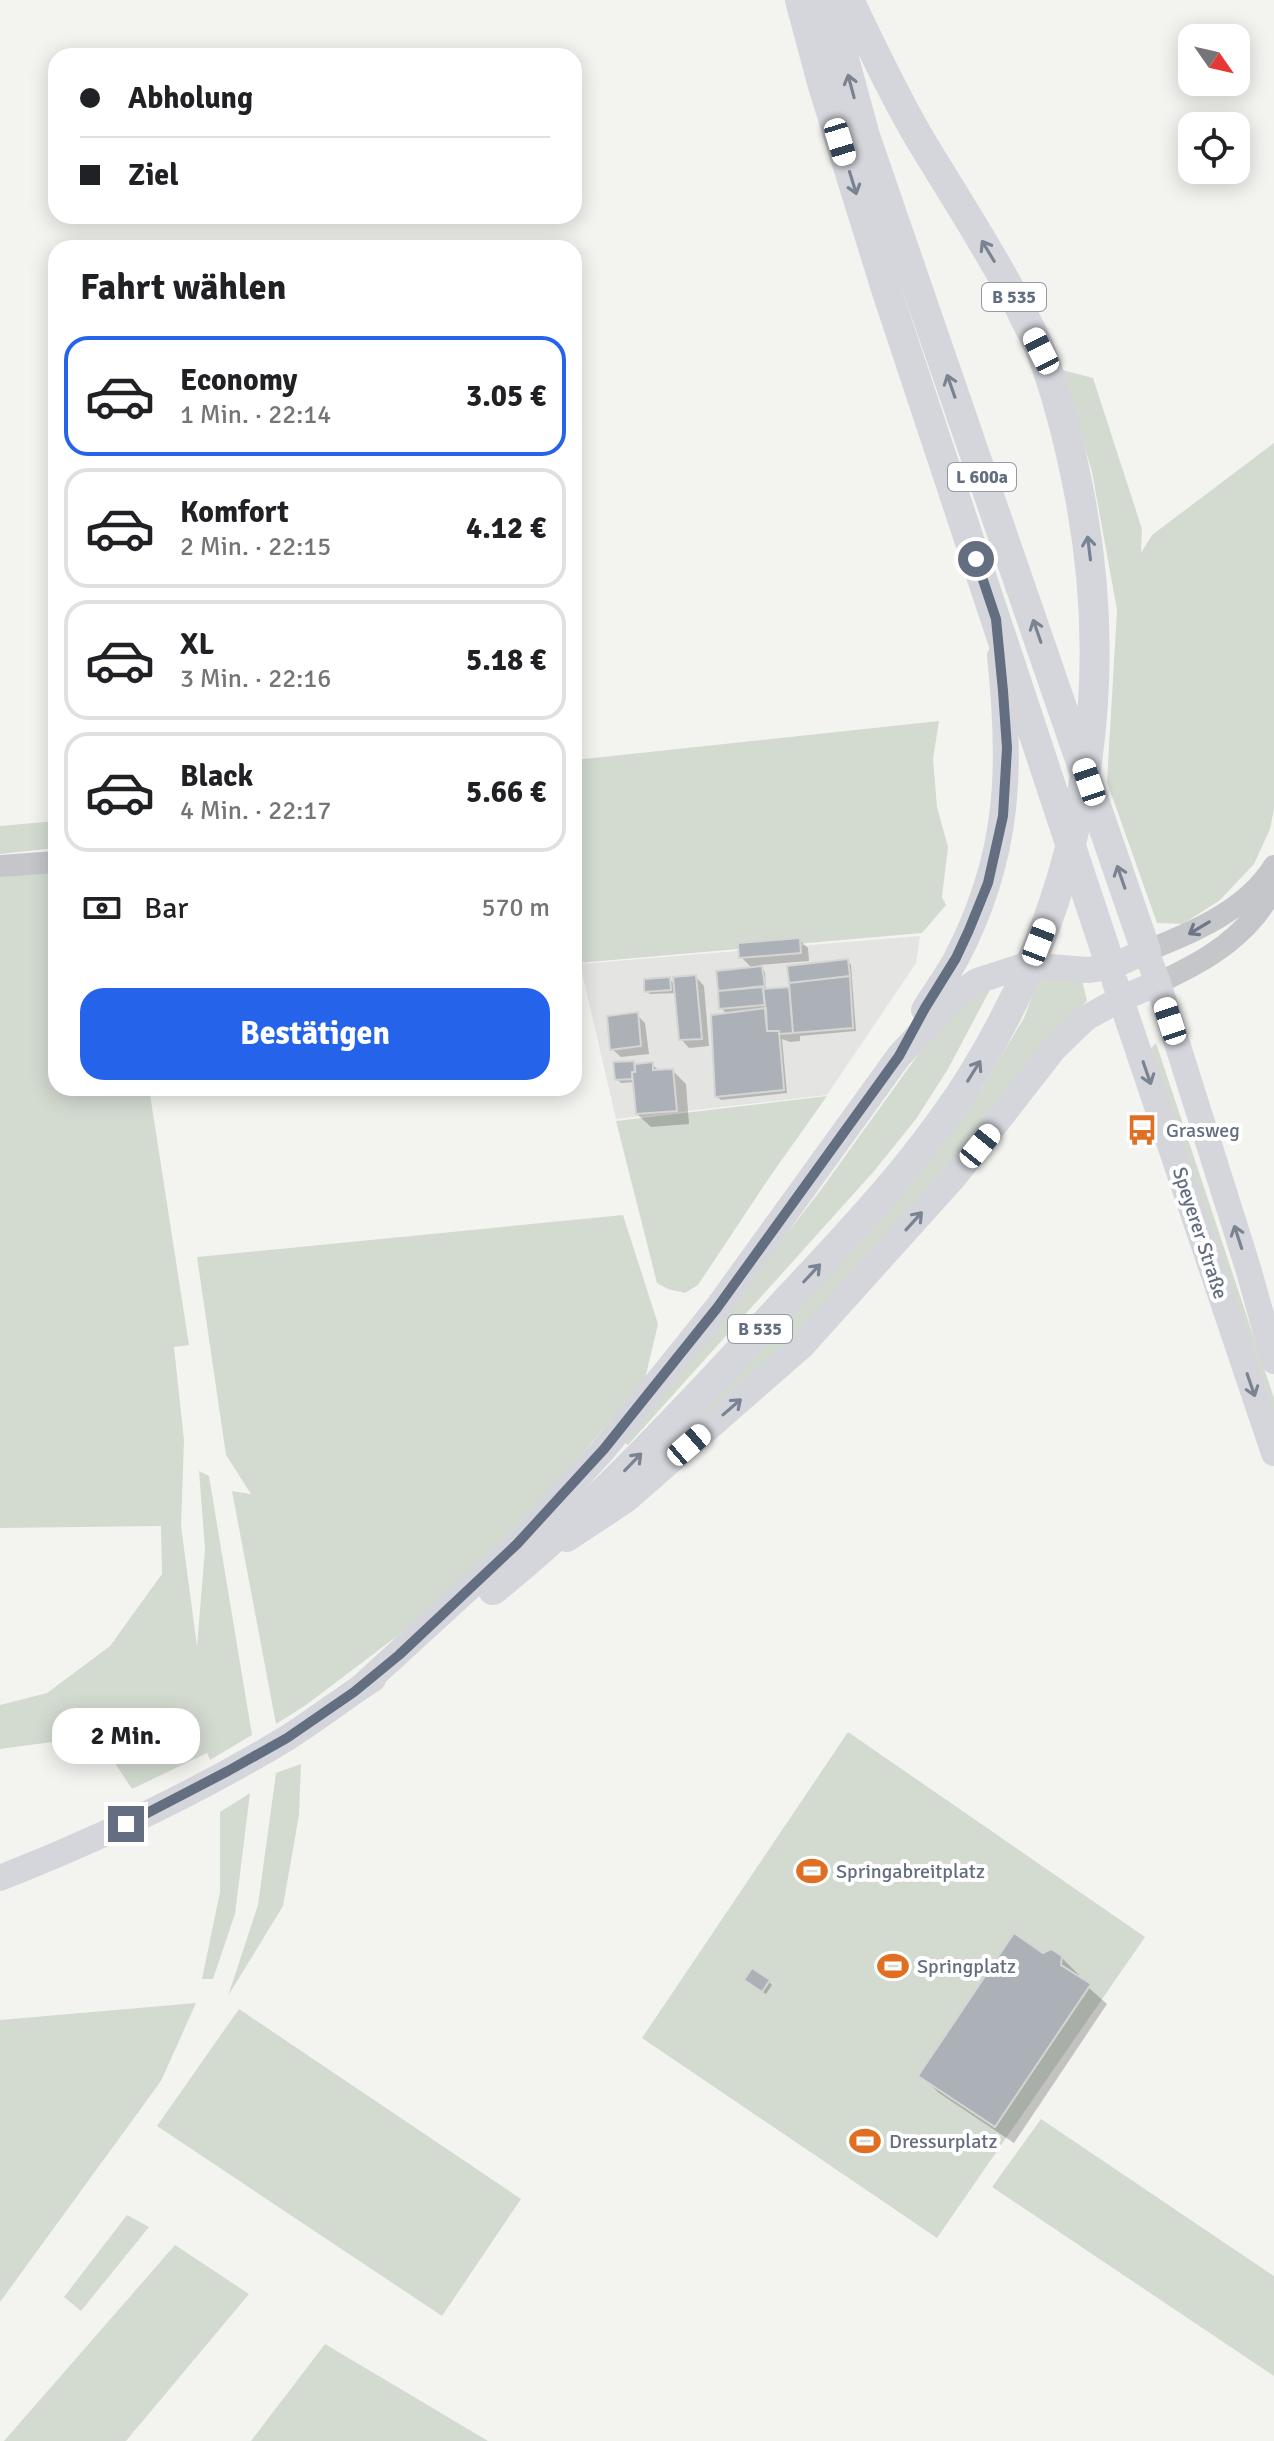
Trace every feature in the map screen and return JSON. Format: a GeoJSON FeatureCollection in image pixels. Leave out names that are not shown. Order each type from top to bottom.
{"type":"FeatureCollection","features":[{"type":"Feature","properties":{"kind":"highway","name":"B 535"},"geometry":{"type":"LineString","coordinates":[[800,0],[866,225],[996,619]]}},
{"type":"Feature","properties":{"kind":"highway","name":"L 600a"},"geometry":{"type":"LineString","coordinates":[[828,0],[870,150],[1146,951]]}},
{"type":"Feature","properties":{"kind":"highway","name":"B 535"},"geometry":{"type":"LineString","coordinates":[[493,1590],[607,1489],[734,1357],[878,1201],[949,1110],[994,1038],[1039,942],[1065,869],[1085,785],[1094,685],[1093,579],[1068,439],[1041,351],[1002,274],[889,85],[849,0]]}},
{"type":"Feature","properties":{"kind":"highway"},"geometry":{"type":"LineString","coordinates":[[996,619],[1111,967]]}},
{"type":"Feature","properties":{"kind":"main road","name":"B 535"},"geometry":{"type":"LineString","coordinates":[[361,1687],[517,1544],[604,1449],[717,1308],[899,1056],[969,930],[988,883],[1001,829],[1007,748],[996,619]]}},
{"type":"Feature","properties":{"kind":"main road"},"geometry":{"type":"LineString","coordinates":[[899,1056],[956,995],[977,981],[1026,965],[1087,970],[1111,967],[1146,951]]}},
{"type":"Feature","properties":{"kind":"main road","name":"Speyerer Straße"},"geometry":{"type":"LineString","coordinates":[[1146,951],[1248,1268],[1274,1361]]}},
{"type":"Feature","properties":{"kind":"main road","name":"Speyerer Straße"},"geometry":{"type":"LineString","coordinates":[[1111,967],[1274,1453]]}},
{"type":"Feature","properties":{"kind":"main road"},"geometry":{"type":"LineString","coordinates":[[493,1590],[626,1500],[802,1346],[955,1176],[1053,1050],[1086,1018],[1158,983]]}},
{"type":"Feature","properties":{"kind":"main road","name":"B 535"},"geometry":{"type":"LineString","coordinates":[[0,1878],[149,1813],[287,1738],[412,1654],[493,1590]]}},
{"type":"Feature","properties":{"kind":"street"},"geometry":{"type":"LineString","coordinates":[[0,866],[48,863]]}},
{"type":"Feature","properties":{"kind":"street"},"geometry":{"type":"LineString","coordinates":[[1146,951],[1188,935],[1224,913],[1258,886],[1273,866]]}},
{"type":"Feature","properties":{"kind":"street"},"geometry":{"type":"LineString","coordinates":[[1158,983],[1203,962],[1246,927],[1262,908],[1272,889],[1273,866]]}},
{"type":"Feature","properties":{"kind":"shaded area"},"geometry":{"type":"Polygon","coordinates":[[[1062,370],[1093,378],[1142,529],[1141,553],[1152,535],[1274,443],[1274,809],[1270,829],[1254,864],[1220,900],[1183,924],[1157,923],[1107,782],[1117,610],[1092,472],[1062,370]]]}},
{"type":"Feature","properties":{"kind":"shaded area"},"geometry":{"type":"Polygon","coordinates":[[[939,721],[933,759],[937,807],[948,847],[942,897],[946,905],[922,933],[582,963],[582,759],[939,721]]]}},
{"type":"Feature","properties":{"kind":"shaded area"},"geometry":{"type":"Polygon","coordinates":[[[48,822],[48,849],[0,854],[0,826],[48,822]]]}},
{"type":"Feature","properties":{"kind":"shaded area"},"geometry":{"type":"Polygon","coordinates":[[[48,870],[48,1096],[150,1096],[189,1345],[174,1347],[184,1440],[181,1526],[197,1646],[205,1549],[199,1471],[209,1476],[252,1735],[210,1760],[207,1753],[132,1789],[97,1736],[0,1749],[0,1705],[47,1693],[110,1646],[162,1574],[161,1526],[0,1528],[0,873],[48,870]]]}},
{"type":"Feature","properties":{"kind":"shaded area"},"geometry":{"type":"Polygon","coordinates":[[[920,936],[916,963],[827,1095],[616,1119],[582,964],[920,936]]]}},
{"type":"Feature","properties":{"kind":"shaded area"},"geometry":{"type":"Polygon","coordinates":[[[1040,975],[1082,980],[1087,1001],[1052,1035],[1007,1097],[864,1264],[776,1354],[652,1464],[926,1164],[982,1088],[1024,1018],[1040,975]]]}},
{"type":"Feature","properties":{"kind":"shaded area"},"geometry":{"type":"Polygon","coordinates":[[[991,988],[948,1069],[916,1119],[875,1170],[628,1445],[624,1442],[820,1191],[938,1027],[964,1000],[991,988]]]}},
{"type":"Feature","properties":{"kind":"shaded area"},"geometry":{"type":"Polygon","coordinates":[[[1156,1043],[1274,1398],[1274,1424],[1149,1050],[1156,1043]]]}},
{"type":"Feature","properties":{"kind":"shaded area"},"geometry":{"type":"Polygon","coordinates":[[[827,1096],[698,1285],[685,1293],[657,1283],[616,1121],[827,1096]]]}},
{"type":"Feature","properties":{"kind":"shaded area"},"geometry":{"type":"Polygon","coordinates":[[[623,1215],[658,1324],[645,1379],[517,1532],[417,1621],[276,1724],[232,1491],[251,1494],[226,1455],[197,1257],[623,1215]]]}},
{"type":"Feature","properties":{"kind":"shaded area"},"geometry":{"type":"Polygon","coordinates":[[[848,1732],[1145,1937],[937,2238],[642,2038],[848,1732]]]}},
{"type":"Feature","properties":{"kind":"shaded area"},"geometry":{"type":"Polygon","coordinates":[[[301,1764],[299,1815],[283,1906],[228,1996],[258,1905],[276,1773],[301,1764]]]}},
{"type":"Feature","properties":{"kind":"shaded area"},"geometry":{"type":"Polygon","coordinates":[[[250,1793],[235,1914],[213,1979],[202,1979],[220,1892],[220,1812],[250,1793]]]}},
{"type":"Feature","properties":{"kind":"shaded area"},"geometry":{"type":"Polygon","coordinates":[[[196,2003],[161,2081],[0,2302],[0,2020],[196,2003]]]}},
{"type":"Feature","properties":{"kind":"shaded area"},"geometry":{"type":"Polygon","coordinates":[[[239,2009],[521,2199],[442,2316],[157,2126],[239,2009]]]}},
{"type":"Feature","properties":{"kind":"shaded area"},"geometry":{"type":"Polygon","coordinates":[[[1041,2119],[1274,2276],[1274,2376],[992,2187],[1041,2119]]]}},
{"type":"Feature","properties":{"kind":"shaded area"},"geometry":{"type":"Polygon","coordinates":[[[127,2215],[149,2227],[81,2311],[64,2297],[127,2215]]]}},
{"type":"Feature","properties":{"kind":"shaded area"},"geometry":{"type":"Polygon","coordinates":[[[175,2245],[249,2294],[126,2441],[4,2441],[175,2245]]]}},
{"type":"Feature","properties":{"kind":"shaded area"},"geometry":{"type":"Polygon","coordinates":[[[325,2344],[488,2441],[251,2441],[325,2344]]]}},
{"type":"Feature","properties":{"kind":"building"},"geometry":{"type":"Polygon","coordinates":[[[800,938],[801,953],[739,958],[738,943],[800,938]]]}},
{"type":"Feature","properties":{"kind":"building"},"geometry":{"type":"Polygon","coordinates":[[[848,959],[850,976],[789,983],[787,966],[848,959]]]}},
{"type":"Feature","properties":{"kind":"building"},"geometry":{"type":"Polygon","coordinates":[[[762,966],[765,986],[718,991],[716,971],[762,966]]]}},
{"type":"Feature","properties":{"kind":"building"},"geometry":{"type":"Polygon","coordinates":[[[696,975],[702,1039],[679,1040],[673,977],[696,975]]]}},
{"type":"Feature","properties":{"kind":"building"},"geometry":{"type":"Polygon","coordinates":[[[850,976],[853,1028],[793,1033],[789,983],[850,976]]]}},
{"type":"Feature","properties":{"kind":"building"},"geometry":{"type":"Polygon","coordinates":[[[670,977],[671,990],[644,992],[644,979],[670,977]]]}},
{"type":"Feature","properties":{"kind":"building"},"geometry":{"type":"Polygon","coordinates":[[[763,987],[765,1005],[719,1009],[718,991],[763,987]]]}},
{"type":"Feature","properties":{"kind":"building"},"geometry":{"type":"Polygon","coordinates":[[[789,987],[793,1033],[767,1031],[763,989],[789,987]]]}},
{"type":"Feature","properties":{"kind":"building"},"geometry":{"type":"Polygon","coordinates":[[[766,1008],[767,1031],[779,1031],[784,1090],[715,1097],[711,1015],[766,1008]]]}},
{"type":"Feature","properties":{"kind":"building"},"geometry":{"type":"Polygon","coordinates":[[[638,1012],[641,1046],[610,1050],[607,1016],[638,1012]]]}},
{"type":"Feature","properties":{"kind":"building"},"geometry":{"type":"Polygon","coordinates":[[[634,1061],[632,1079],[615,1080],[613,1062],[634,1061]]]}},
{"type":"Feature","properties":{"kind":"building"},"geometry":{"type":"Polygon","coordinates":[[[653,1062],[653,1070],[673,1069],[677,1111],[636,1114],[632,1072],[635,1072],[635,1064],[653,1062]]]}},
{"type":"Feature","properties":{"kind":"building"},"geometry":{"type":"Polygon","coordinates":[[[1014,1933],[1043,1953],[1051,1949],[1062,1956],[1061,1965],[1091,1984],[995,2127],[918,2076],[1014,1933]]]}},
{"type":"Feature","properties":{"kind":"building"},"geometry":{"type":"Polygon","coordinates":[[[752,1968],[770,1980],[762,1992],[744,1980],[752,1968]]]}},
{"type":"Feature","properties":{"kind":"place","name":"Grasweg"},"geometry":{"type":"Point","coordinates":[1142,1130]}},
{"type":"Feature","properties":{"kind":"place","name":"Springabreitplatz"},"geometry":{"type":"Point","coordinates":[812,1871]}},
{"type":"Feature","properties":{"kind":"place","name":"Springplatz"},"geometry":{"type":"Point","coordinates":[893,1966]}},
{"type":"Feature","properties":{"kind":"place","name":"Dressurplatz"},"geometry":{"type":"Point","coordinates":[865,2141]}},
{"type":"Feature","properties":{"kind":"route"},"geometry":{"type":"LineString","coordinates":[[126,1824],[287,1738],[354,1692],[399,1655],[517,1544],[604,1449],[717,1308],[899,1056],[942,984],[969,930],[988,883],[1003,816],[1007,748],[996,619],[976,559]]}}]}
